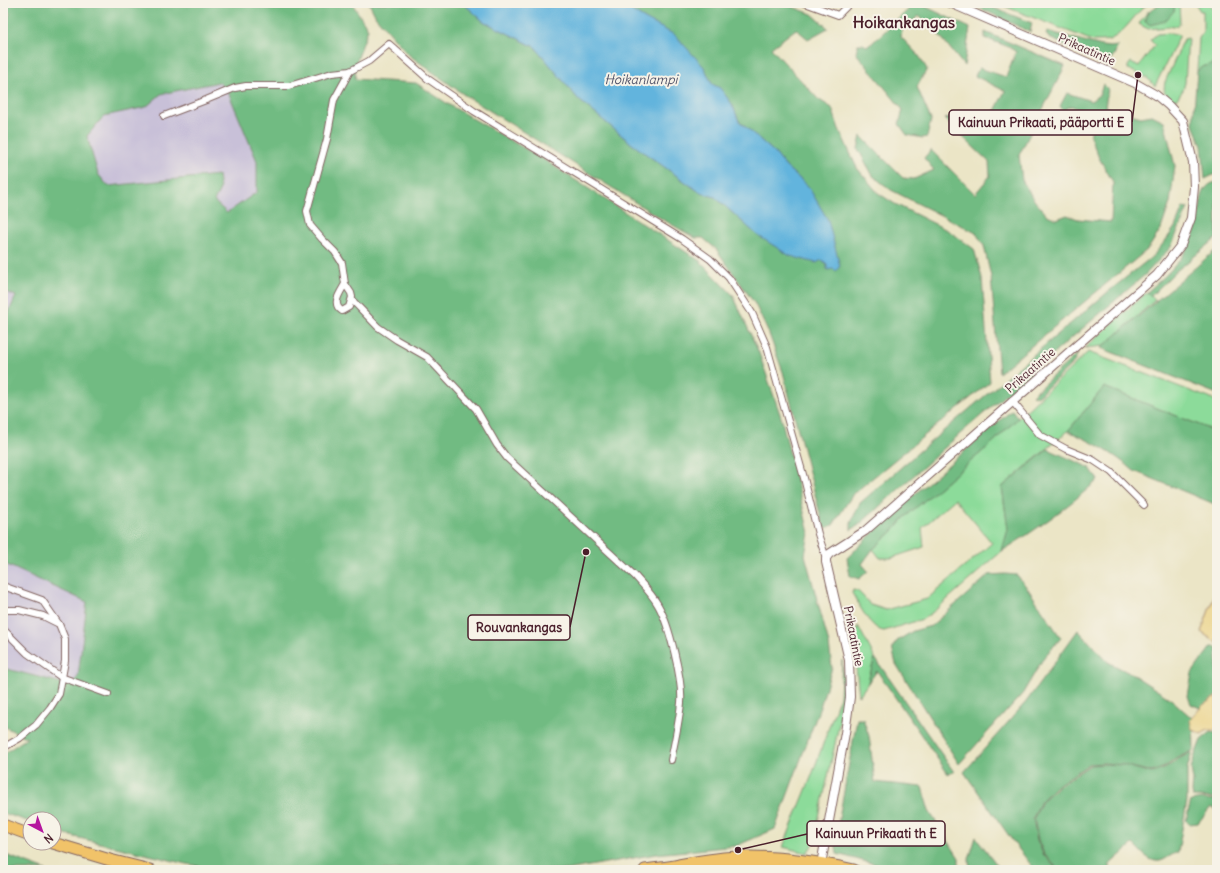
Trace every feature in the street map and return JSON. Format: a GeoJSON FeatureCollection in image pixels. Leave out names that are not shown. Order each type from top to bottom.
{"type":"FeatureCollection","features":[{"type":"Feature","properties":{"kind":"highway"},"geometry":{"type":"LineString","coordinates":[[3,825],[22,832]]}},
{"type":"Feature","properties":{"kind":"highway"},"geometry":{"type":"LineString","coordinates":[[62,846],[150,870]]}},
{"type":"Feature","properties":{"kind":"highway"},"geometry":{"type":"LineString","coordinates":[[645,870],[678,866],[702,860],[743,856],[795,859],[821,866],[854,870]]}},
{"type":"Feature","properties":{"kind":"highway"},"geometry":{"type":"LineString","coordinates":[[678,866],[729,868],[760,867],[793,870]]}},
{"type":"Feature","properties":{"kind":"street"},"geometry":{"type":"LineString","coordinates":[[805,3],[838,15],[850,3]]}},
{"type":"Feature","properties":{"kind":"street","name":"Prikaatintie"},"geometry":{"type":"LineString","coordinates":[[821,866],[850,697],[849,660],[831,588],[826,558],[829,554],[865,531],[1157,275],[1181,245],[1191,218],[1194,188],[1193,162],[1183,121],[1169,106],[1156,95],[1135,83],[1078,57],[950,3]]}},
{"type":"Feature","properties":{"kind":"street"},"geometry":{"type":"LineString","coordinates":[[164,116],[234,88],[289,86],[332,73],[350,71],[369,61],[389,44],[428,79],[474,111],[682,239],[710,259],[729,278],[752,314],[767,347],[804,478],[818,534],[826,558]]}},
{"type":"Feature","properties":{"kind":"street"},"geometry":{"type":"LineString","coordinates":[[345,284],[338,295],[336,305],[342,311],[349,307],[352,300],[351,293],[345,284],[342,264],[335,252],[310,225],[307,210],[327,139],[334,100],[350,71]]}},
{"type":"Feature","properties":{"kind":"street"},"geometry":{"type":"LineString","coordinates":[[352,300],[378,327],[397,340],[428,357],[476,409],[497,445],[507,458],[635,576],[654,599],[664,617],[681,685],[681,703],[671,760]]}},
{"type":"Feature","properties":{"kind":"street"},"geometry":{"type":"LineString","coordinates":[[1012,401],[1040,435],[1066,449],[1093,460],[1111,472],[1144,505]]}},
{"type":"Feature","properties":{"kind":"street"},"geometry":{"type":"LineString","coordinates":[[3,586],[42,600],[59,624],[65,638],[65,660],[59,694],[36,725],[20,738],[3,748]]}},
{"type":"Feature","properties":{"kind":"street"},"geometry":{"type":"LineString","coordinates":[[3,610],[19,610],[43,616],[59,624]]}},
{"type":"Feature","properties":{"kind":"street"},"geometry":{"type":"LineString","coordinates":[[3,629],[27,653],[61,677],[108,694]]}},
{"type":"Feature","properties":{"kind":"shaded area"},"geometry":{"type":"Polygon","coordinates":[[[219,82],[229,94],[257,161],[257,192],[227,213],[214,201],[220,189],[218,175],[108,186],[98,174],[87,136],[104,116],[146,107],[161,94],[219,82]]]}},
{"type":"Feature","properties":{"kind":"shaded area"},"geometry":{"type":"Polygon","coordinates":[[[3,291],[16,296],[3,325],[3,291]]]}},
{"type":"Feature","properties":{"kind":"shaded area"},"geometry":{"type":"Polygon","coordinates":[[[3,563],[87,602],[78,677],[70,685],[3,668],[3,563]]]}},
{"type":"Feature","properties":{"kind":"green space"},"geometry":{"type":"Polygon","coordinates":[[[3,3],[352,3],[368,29],[356,63],[355,79],[416,83],[451,106],[543,159],[700,261],[733,295],[759,353],[781,417],[809,533],[805,555],[829,644],[832,668],[820,707],[775,829],[736,846],[656,854],[567,870],[225,870],[186,864],[62,833],[62,811],[22,811],[22,819],[3,813],[3,757],[6,752],[27,738],[3,726],[3,668],[70,685],[78,677],[87,602],[3,563],[3,325],[16,296],[3,291],[3,27],[10,14],[3,3]],[[219,82],[161,94],[146,107],[104,116],[87,136],[98,174],[108,186],[218,175],[220,189],[214,201],[227,213],[257,192],[257,161],[229,94],[219,82]]]}},
{"type":"Feature","properties":{"kind":"green space"},"geometry":{"type":"Polygon","coordinates":[[[369,3],[463,3],[483,21],[535,47],[579,100],[632,144],[701,193],[715,197],[757,235],[822,260],[833,269],[808,186],[786,167],[774,152],[739,121],[732,104],[712,84],[704,67],[645,19],[619,3],[782,3],[812,14],[828,28],[808,39],[796,29],[771,48],[818,99],[832,108],[839,129],[857,168],[878,193],[895,204],[949,231],[974,249],[982,278],[990,382],[853,494],[833,525],[824,529],[783,372],[769,334],[755,304],[716,249],[703,238],[695,238],[657,216],[463,94],[409,55],[376,17],[369,3]]]}},
{"type":"Feature","properties":{"kind":"green space"},"geometry":{"type":"Polygon","coordinates":[[[903,3],[918,3],[970,28],[964,66],[941,37],[919,16],[902,29],[901,37],[919,56],[927,69],[917,87],[931,120],[927,137],[923,138],[907,135],[899,124],[903,110],[856,53],[858,44],[863,44],[866,46],[871,44],[909,9],[903,3]]]}},
{"type":"Feature","properties":{"kind":"green space"},"geometry":{"type":"Polygon","coordinates":[[[969,3],[981,3],[1032,23],[1030,32],[969,3]]]}},
{"type":"Feature","properties":{"kind":"green space"},"geometry":{"type":"Polygon","coordinates":[[[996,3],[1149,3],[1115,37],[1109,40],[1093,41],[996,3]]]}},
{"type":"Feature","properties":{"kind":"green space"},"geometry":{"type":"Polygon","coordinates":[[[1160,3],[1175,3],[1174,11],[1165,21],[1151,25],[1145,22],[1148,13],[1160,3]]]}},
{"type":"Feature","properties":{"kind":"green space"},"geometry":{"type":"Polygon","coordinates":[[[1175,3],[1179,3],[1180,22],[1178,26],[1148,29],[1139,24],[1148,11],[1145,21],[1174,11],[1175,3]]]}},
{"type":"Feature","properties":{"kind":"green space"},"geometry":{"type":"Polygon","coordinates":[[[1195,3],[1208,3],[1217,14],[1217,57],[1212,64],[1202,67],[1197,71],[1199,38],[1203,33],[1203,11],[1200,11],[1195,3]]]}},
{"type":"Feature","properties":{"kind":"green space"},"geometry":{"type":"Polygon","coordinates":[[[1047,31],[1102,46],[1118,46],[1114,55],[1109,61],[1099,59],[1049,38],[1046,34],[1047,31]]]}},
{"type":"Feature","properties":{"kind":"green space"},"geometry":{"type":"Polygon","coordinates":[[[985,32],[1065,66],[1019,155],[1022,180],[1034,200],[1047,215],[1057,219],[1067,215],[1078,219],[1111,222],[1113,182],[1099,158],[1090,136],[1094,121],[1084,111],[1071,106],[1063,110],[1060,106],[1067,93],[1091,101],[1100,94],[1103,84],[1108,89],[1105,107],[1141,117],[1152,115],[1164,121],[1175,166],[1170,203],[1161,229],[1148,249],[999,373],[991,277],[984,246],[976,233],[891,190],[873,176],[858,149],[861,136],[903,178],[914,179],[934,170],[924,158],[931,150],[975,194],[990,176],[989,162],[944,119],[959,114],[986,119],[996,109],[1005,91],[975,76],[979,68],[1006,77],[1016,52],[1009,47],[985,38],[985,32]]]}},
{"type":"Feature","properties":{"kind":"green space"},"geometry":{"type":"Polygon","coordinates":[[[1171,33],[1180,35],[1155,86],[1147,78],[1128,69],[1131,62],[1139,66],[1155,45],[1150,40],[1157,34],[1171,33]]]}},
{"type":"Feature","properties":{"kind":"green space"},"geometry":{"type":"Polygon","coordinates":[[[1188,38],[1185,83],[1183,90],[1177,99],[1173,99],[1165,92],[1165,82],[1184,39],[1188,38]]]}},
{"type":"Feature","properties":{"kind":"green space"},"geometry":{"type":"Polygon","coordinates":[[[1217,57],[1217,173],[1205,179],[1202,146],[1193,125],[1197,71],[1202,67],[1212,64],[1217,57]]]}},
{"type":"Feature","properties":{"kind":"green space"},"geometry":{"type":"Polygon","coordinates":[[[1217,182],[1217,238],[1175,272],[1151,296],[1147,292],[1177,263],[1188,247],[1197,226],[1203,193],[1211,184],[1217,182]]]}},
{"type":"Feature","properties":{"kind":"green space"},"geometry":{"type":"Polygon","coordinates":[[[1183,207],[1188,208],[1171,247],[1146,274],[961,433],[859,525],[851,530],[851,522],[860,503],[1109,291],[1153,256],[1175,227],[1183,207]]]}},
{"type":"Feature","properties":{"kind":"green space"},"geometry":{"type":"Polygon","coordinates":[[[1217,249],[1217,394],[1101,348],[1217,249]]]}},
{"type":"Feature","properties":{"kind":"green space"},"geometry":{"type":"Polygon","coordinates":[[[1147,292],[1155,300],[1104,346],[1085,348],[1147,292]]]}},
{"type":"Feature","properties":{"kind":"green space"},"geometry":{"type":"Polygon","coordinates":[[[1088,352],[1217,401],[1217,432],[1104,387],[1068,431],[1002,487],[1008,529],[1002,551],[933,612],[923,619],[884,631],[874,626],[861,609],[852,593],[853,590],[858,591],[871,605],[886,610],[927,599],[992,543],[955,499],[922,528],[924,547],[891,558],[880,558],[873,549],[893,531],[905,517],[990,445],[1088,352]]]}},
{"type":"Feature","properties":{"kind":"green space"},"geometry":{"type":"Polygon","coordinates":[[[1078,353],[1074,362],[1037,397],[1032,395],[1078,353]]]}},
{"type":"Feature","properties":{"kind":"green space"},"geometry":{"type":"Polygon","coordinates":[[[1104,387],[1217,432],[1217,505],[1134,471],[1102,448],[1068,431],[1104,387]]]}},
{"type":"Feature","properties":{"kind":"green space"},"geometry":{"type":"Polygon","coordinates":[[[1012,410],[1018,418],[990,445],[905,517],[893,531],[873,549],[862,564],[868,571],[859,579],[850,576],[847,558],[894,512],[1012,410]]]}},
{"type":"Feature","properties":{"kind":"green space"},"geometry":{"type":"Polygon","coordinates":[[[1048,449],[1090,468],[1098,480],[1052,518],[1002,551],[1008,529],[1002,487],[1048,449]]]}},
{"type":"Feature","properties":{"kind":"green space"},"geometry":{"type":"Polygon","coordinates":[[[989,575],[1017,575],[1061,638],[1044,657],[1023,693],[959,764],[896,664],[892,648],[897,641],[913,631],[931,626],[989,575]]]}},
{"type":"Feature","properties":{"kind":"green space"},"geometry":{"type":"Polygon","coordinates":[[[858,626],[875,658],[868,683],[859,696],[853,639],[858,626]]]}},
{"type":"Feature","properties":{"kind":"green space"},"geometry":{"type":"Polygon","coordinates":[[[1078,630],[1108,662],[1135,676],[1172,700],[1193,719],[1194,750],[1177,758],[1165,767],[1152,772],[1123,765],[1104,763],[1089,764],[1055,787],[1041,801],[1033,818],[1037,840],[1043,854],[1055,867],[1055,870],[1035,870],[964,772],[1026,702],[1078,630]]]}},
{"type":"Feature","properties":{"kind":"green space"},"geometry":{"type":"Polygon","coordinates":[[[1211,647],[1217,647],[1217,696],[1200,708],[1191,704],[1188,696],[1192,673],[1211,647]]]}},
{"type":"Feature","properties":{"kind":"green space"},"geometry":{"type":"Polygon","coordinates":[[[875,658],[954,772],[948,774],[877,671],[868,683],[875,658]]]}},
{"type":"Feature","properties":{"kind":"green space"},"geometry":{"type":"Polygon","coordinates":[[[842,660],[845,694],[813,844],[807,853],[783,847],[812,775],[840,696],[842,660]]]}},
{"type":"Feature","properties":{"kind":"green space"},"geometry":{"type":"Polygon","coordinates":[[[857,719],[863,719],[869,736],[875,782],[922,787],[929,811],[959,858],[959,870],[897,870],[837,854],[835,841],[857,719]]]}},
{"type":"Feature","properties":{"kind":"green space"},"geometry":{"type":"Polygon","coordinates":[[[1211,732],[1217,733],[1217,798],[1193,797],[1193,780],[1191,769],[1194,758],[1201,740],[1211,732]]]}},
{"type":"Feature","properties":{"kind":"green space"},"geometry":{"type":"Polygon","coordinates":[[[1192,752],[1187,769],[1187,801],[1178,852],[1160,861],[1156,861],[1148,858],[1133,844],[1109,865],[1110,870],[1056,870],[1056,867],[1044,854],[1038,840],[1034,818],[1042,801],[1056,788],[1090,765],[1123,765],[1152,773],[1166,768],[1178,759],[1192,752]]]}},
{"type":"Feature","properties":{"kind":"green space"},"geometry":{"type":"Polygon","coordinates":[[[1203,799],[1217,800],[1217,810],[1211,807],[1198,823],[1189,824],[1186,820],[1191,801],[1203,799]]]}},
{"type":"Feature","properties":{"kind":"green space"},"geometry":{"type":"Polygon","coordinates":[[[976,837],[1001,870],[970,870],[969,859],[976,837]]]}},
{"type":"Feature","properties":{"kind":"green space"},"geometry":{"type":"Polygon","coordinates":[[[3,854],[46,870],[3,870],[3,854]]]}},
{"type":"Feature","properties":{"kind":"sand"},"geometry":{"type":"Polygon","coordinates":[[[1217,588],[1217,643],[1201,632],[1217,588]]]}},
{"type":"Feature","properties":{"kind":"sand"},"geometry":{"type":"Polygon","coordinates":[[[1217,696],[1217,730],[1208,730],[1201,734],[1192,729],[1190,720],[1203,705],[1217,696]]]}},
{"type":"Feature","properties":{"kind":"water","name":"Hoikanlampi"},"geometry":{"type":"Polygon","coordinates":[[[463,3],[619,3],[675,35],[704,67],[712,84],[720,88],[732,104],[739,121],[774,152],[786,167],[808,186],[828,220],[840,266],[836,271],[833,269],[827,270],[827,264],[822,260],[816,263],[790,256],[757,235],[715,197],[701,193],[632,144],[579,100],[535,47],[483,21],[463,3]]]}},
{"type":"Feature","properties":{"kind":"place","name":"Kainuun Prikaati, pääportti E"},"geometry":{"type":"Point","coordinates":[1138,75]}},
{"type":"Feature","properties":{"kind":"place","name":"Rouvankangas"},"geometry":{"type":"Point","coordinates":[586,552]}},
{"type":"Feature","properties":{"kind":"place","name":"Kainuun Prikaati th E"},"geometry":{"type":"Point","coordinates":[738,850]}},
{"type":"Feature","properties":{"kind":"district","name":"Hoikankangas"},"geometry":{"type":"Point","coordinates":[904,22]}}]}
